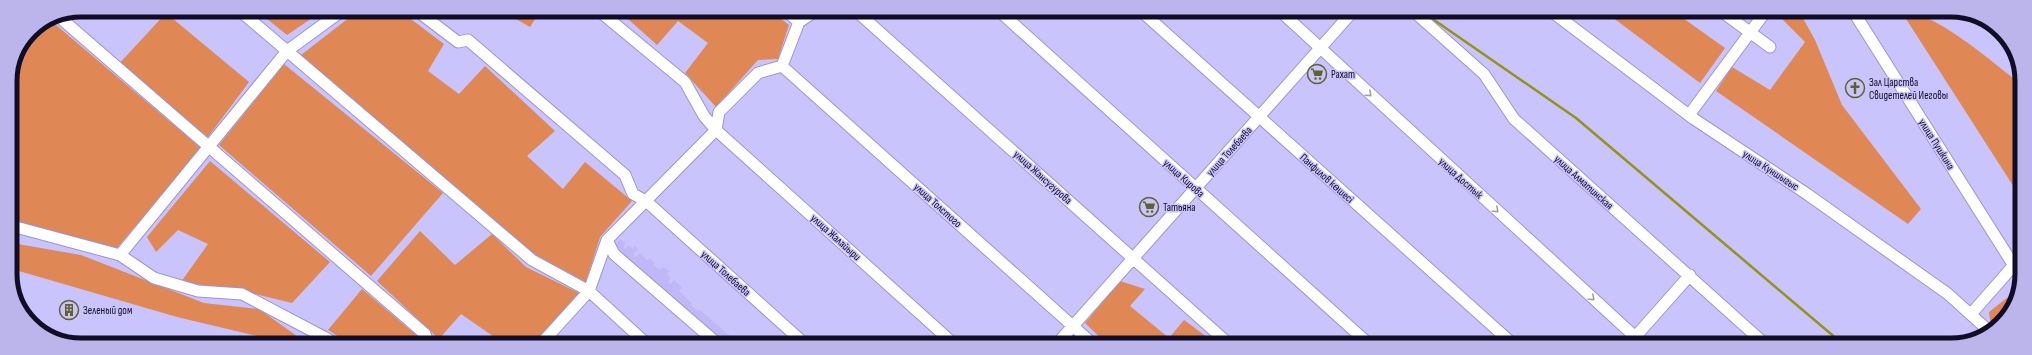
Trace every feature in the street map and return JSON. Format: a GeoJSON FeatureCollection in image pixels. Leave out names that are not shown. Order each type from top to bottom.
{"type":"FeatureCollection","features":[{"type":"Feature","properties":{"kind":"street"},"geometry":{"type":"LineString","coordinates":[[247,17],[532,260],[589,291],[640,338]]}},
{"type":"Feature","properties":{"kind":"street"},"geometry":{"type":"LineString","coordinates":[[120,255],[211,146],[287,51],[333,17]]}},
{"type":"Feature","properties":{"kind":"street","name":"улица Толебаева"},"geometry":{"type":"LineString","coordinates":[[425,17],[458,42],[468,40],[625,175],[633,194],[646,201],[798,338]]}},
{"type":"Feature","properties":{"kind":"street","name":"улица Жалайыри"},"geometry":{"type":"LineString","coordinates":[[606,17],[685,82],[704,116],[716,130],[948,338]]}},
{"type":"Feature","properties":{"kind":"street"},"geometry":{"type":"LineString","coordinates":[[793,17],[799,22]]}},
{"type":"Feature","properties":{"kind":"street"},"geometry":{"type":"LineString","coordinates":[[546,338],[589,291],[607,240],[716,130],[719,112],[758,73],[782,66],[799,22],[806,17]]}},
{"type":"Feature","properties":{"kind":"street","name":"улица Жансугурова"},"geometry":{"type":"LineString","coordinates":[[863,17],[1222,338]]}},
{"type":"Feature","properties":{"kind":"street","name":"улица Кирова"},"geometry":{"type":"LineString","coordinates":[[1006,17],[1362,338]]}},
{"type":"Feature","properties":{"kind":"street","name":"Панфилов көшесі"},"geometry":{"type":"LineString","coordinates":[[1148,17],[1506,338]]}},
{"type":"Feature","properties":{"kind":"street","name":"улица Достык"},"geometry":{"type":"LineString","coordinates":[[1286,17],[1628,338]]}},
{"type":"Feature","properties":{"kind":"street","name":"улица Толебаева"},"geometry":{"type":"LineString","coordinates":[[1062,338],[1260,118],[1348,17]]}},
{"type":"Feature","properties":{"kind":"street","name":"улица Алматинская"},"geometry":{"type":"LineString","coordinates":[[1420,17],[1484,74],[1514,119],[1690,275],[1758,338]]}},
{"type":"Feature","properties":{"kind":"street","name":"улица Куншыгыс"},"geometry":{"type":"LineString","coordinates":[[1560,17],[1689,115],[1807,194],[1948,294],[1986,327]]}},
{"type":"Feature","properties":{"kind":"street"},"geometry":{"type":"LineString","coordinates":[[1729,17],[1770,47]]}},
{"type":"Feature","properties":{"kind":"street"},"geometry":{"type":"LineString","coordinates":[[1689,115],[1761,17]]}},
{"type":"Feature","properties":{"kind":"street","name":"улица Пушкина"},"geometry":{"type":"LineString","coordinates":[[1857,17],[2014,265]]}},
{"type":"Feature","properties":{"kind":"street"},"geometry":{"type":"LineString","coordinates":[[63,20],[211,146],[424,334],[426,338]]}},
{"type":"Feature","properties":{"kind":"street","name":"улица Толстого"},"geometry":{"type":"LineString","coordinates":[[782,66],[1086,338]]}},
{"type":"Feature","properties":{"kind":"street"},"geometry":{"type":"LineString","coordinates":[[17,227],[120,255],[154,278],[198,291],[242,294],[324,338]]}},
{"type":"Feature","properties":{"kind":"street"},"geometry":{"type":"LineString","coordinates":[[607,240],[614,254],[711,338]]}},
{"type":"Feature","properties":{"kind":"street"},"geometry":{"type":"LineString","coordinates":[[1971,314],[2014,265]]}},
{"type":"Feature","properties":{"kind":"street"},"geometry":{"type":"LineString","coordinates":[[1634,338],[1690,275]]}},
{"type":"Feature","properties":{"kind":"shaded area"},"geometry":{"type":"Polygon","coordinates":[[[162,17],[171,17],[249,82],[208,137],[117,66],[162,17]]]}},
{"type":"Feature","properties":{"kind":"shaded area"},"geometry":{"type":"Polygon","coordinates":[[[265,17],[314,17],[287,35],[265,17]]]}},
{"type":"Feature","properties":{"kind":"shaded area"},"geometry":{"type":"Polygon","coordinates":[[[350,17],[408,17],[444,44],[428,71],[459,94],[485,66],[555,131],[527,156],[563,189],[585,162],[632,201],[600,237],[586,282],[534,254],[301,55],[350,17]]]}},
{"type":"Feature","properties":{"kind":"shaded area"},"geometry":{"type":"Polygon","coordinates":[[[512,17],[536,17],[530,27],[512,17]]]}},
{"type":"Feature","properties":{"kind":"shaded area"},"geometry":{"type":"Polygon","coordinates":[[[626,17],[779,17],[789,25],[778,59],[758,60],[716,107],[685,73],[708,43],[678,21],[657,45],[626,17]]]}},
{"type":"Feature","properties":{"kind":"shaded area"},"geometry":{"type":"Polygon","coordinates":[[[1612,17],[1681,17],[1725,48],[1700,83],[1612,17]]]}},
{"type":"Feature","properties":{"kind":"shaded area"},"geometry":{"type":"Polygon","coordinates":[[[1780,17],[1802,17],[1815,40],[1842,105],[1921,209],[1908,224],[1716,91],[1732,67],[1770,90],[1805,42],[1780,17]]]}},
{"type":"Feature","properties":{"kind":"shaded area"},"geometry":{"type":"Polygon","coordinates":[[[1905,17],[1925,17],[1930,19],[1980,52],[2015,79],[2015,189],[1905,17]]]}},
{"type":"Feature","properties":{"kind":"shaded area"},"geometry":{"type":"Polygon","coordinates":[[[54,23],[201,148],[117,248],[17,221],[18,69],[28,46],[36,36],[54,23]]]}},
{"type":"Feature","properties":{"kind":"shaded area"},"geometry":{"type":"Polygon","coordinates":[[[284,64],[443,193],[371,276],[219,145],[284,64]]]}},
{"type":"Feature","properties":{"kind":"shaded area"},"geometry":{"type":"Polygon","coordinates":[[[210,161],[330,262],[292,303],[238,290],[181,282],[208,244],[178,230],[156,252],[147,237],[210,161]]]}},
{"type":"Feature","properties":{"kind":"shaded area"},"geometry":{"type":"Polygon","coordinates":[[[420,231],[455,265],[492,234],[526,267],[579,293],[538,338],[496,338],[461,314],[440,338],[438,338],[377,281],[420,231]]]}},
{"type":"Feature","properties":{"kind":"shaded area"},"geometry":{"type":"Polygon","coordinates":[[[620,239],[626,243],[623,247],[625,249],[628,245],[633,249],[635,246],[638,249],[633,255],[636,257],[640,253],[647,260],[649,258],[655,263],[653,265],[660,270],[663,267],[669,271],[667,274],[671,278],[668,282],[670,284],[674,280],[682,287],[679,291],[692,303],[691,305],[698,311],[700,310],[733,338],[717,338],[613,248],[620,239]]]}},
{"type":"Feature","properties":{"kind":"shaded area"},"geometry":{"type":"Polygon","coordinates":[[[17,244],[81,255],[204,303],[259,309],[300,338],[266,338],[177,317],[17,270],[17,244]]]}},
{"type":"Feature","properties":{"kind":"shaded area"},"geometry":{"type":"Polygon","coordinates":[[[1120,281],[1145,289],[1130,306],[1169,338],[1101,338],[1085,323],[1120,281]]]}},
{"type":"Feature","properties":{"kind":"shaded area"},"geometry":{"type":"Polygon","coordinates":[[[362,289],[420,338],[341,338],[328,330],[362,289]]]}},
{"type":"Feature","properties":{"kind":"shaded area"},"geometry":{"type":"Polygon","coordinates":[[[2012,294],[2002,313],[1991,324],[1989,312],[2012,294]]]}},
{"type":"Feature","properties":{"kind":"shaded area"},"geometry":{"type":"Polygon","coordinates":[[[1184,320],[1208,338],[1169,338],[1184,320]]]}},
{"type":"Feature","properties":{"kind":"waterway"},"geometry":{"type":"LineString","coordinates":[[1430,17],[1576,118],[1836,338]]}},
{"type":"Feature","properties":{"kind":"place","name":"Рахат"},"geometry":{"type":"Point","coordinates":[1317,74]}},
{"type":"Feature","properties":{"kind":"place","name":"Зал Царства Свидетелей Иеговы"},"geometry":{"type":"Point","coordinates":[1855,88]}},
{"type":"Feature","properties":{"kind":"place","name":"Татьяна"},"geometry":{"type":"Point","coordinates":[1149,207]}},
{"type":"Feature","properties":{"kind":"place","name":"Зеленый дом"},"geometry":{"type":"Point","coordinates":[69,310]}}]}
